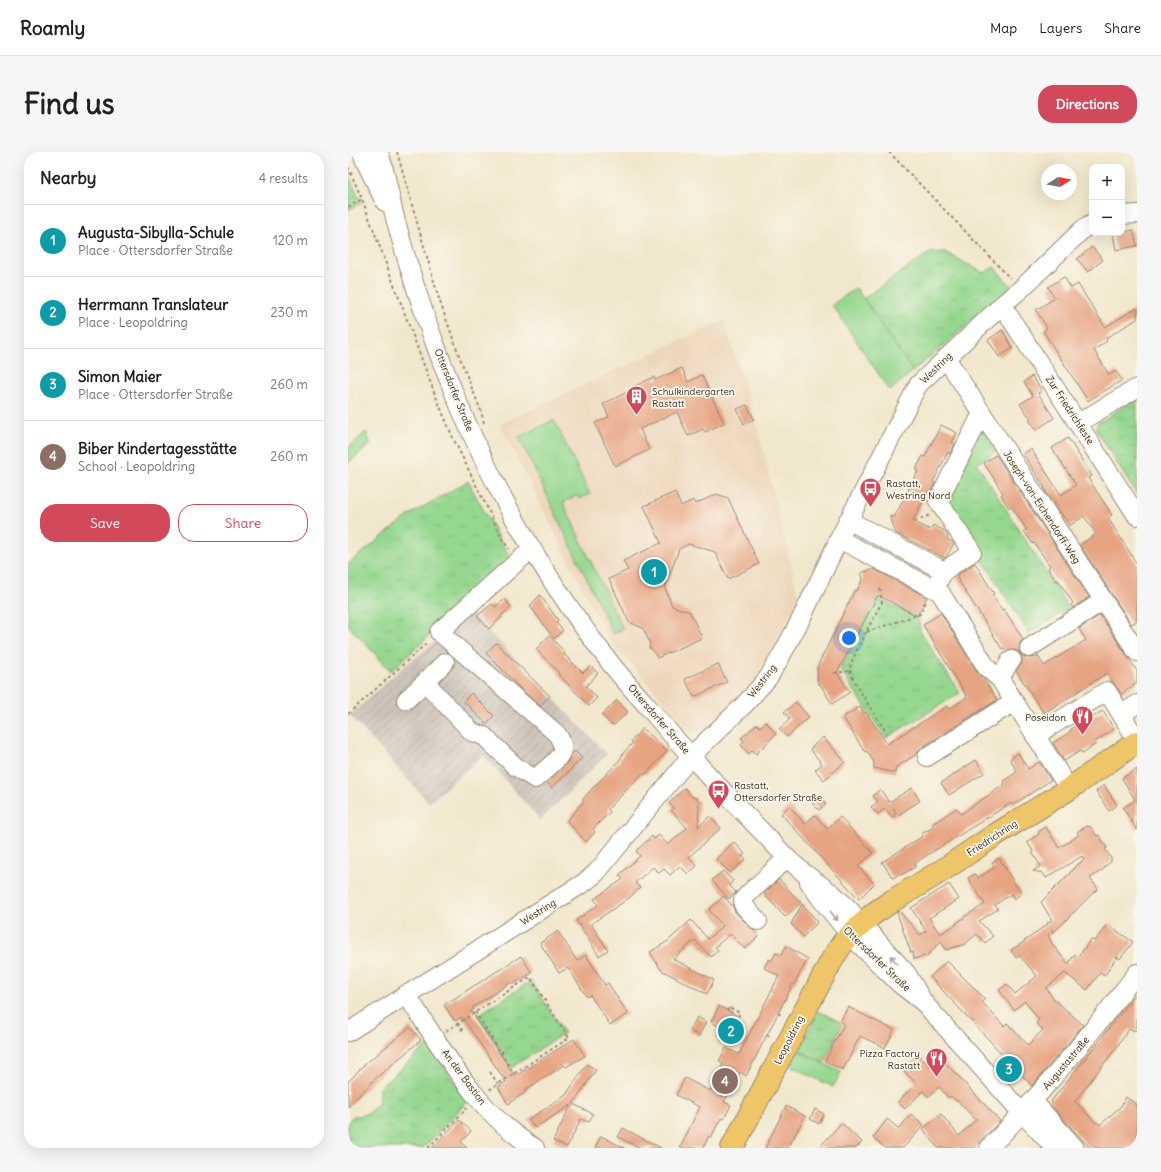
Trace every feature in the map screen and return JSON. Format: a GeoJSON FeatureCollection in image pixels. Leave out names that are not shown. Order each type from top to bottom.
{"type":"FeatureCollection","features":[{"type":"Feature","properties":{"kind":"main road","name":"Friedrichring"},"geometry":{"type":"LineString","coordinates":[[856,930],[892,901],[1069,789],[1137,741]]}},
{"type":"Feature","properties":{"kind":"main road","name":"Leopoldring"},"geometry":{"type":"LineString","coordinates":[[732,1148],[833,958],[842,944],[856,930]]}},
{"type":"Feature","properties":{"kind":"street","name":"Ottersdorfer Straße"},"geometry":{"type":"LineString","coordinates":[[366,154],[396,222],[428,323],[456,398],[480,452],[532,550],[583,628],[609,662],[691,756],[787,858],[804,874],[821,899],[856,930],[901,985],[924,1003],[1028,1107],[1055,1148]]}},
{"type":"Feature","properties":{"kind":"street"},"geometry":{"type":"LineString","coordinates":[[1125,215],[1137,214]]}},
{"type":"Feature","properties":{"kind":"street","name":"Westring"},"geometry":{"type":"LineString","coordinates":[[348,1032],[585,882],[597,872],[691,756],[744,705],[768,678],[801,619],[848,520],[918,385],[1083,229],[1089,226]]}},
{"type":"Feature","properties":{"kind":"street","name":"Zur Friedrichfeste"},"geometry":{"type":"LineString","coordinates":[[1002,305],[1137,516]]}},
{"type":"Feature","properties":{"kind":"street","name":"Joseph-von-Eichendorff-Weg"},"geometry":{"type":"LineString","coordinates":[[946,358],[1137,652]]}},
{"type":"Feature","properties":{"kind":"street"},"geometry":{"type":"LineString","coordinates":[[1078,423],[1137,388]]}},
{"type":"Feature","properties":{"kind":"street"},"geometry":{"type":"LineString","coordinates":[[934,588],[944,571],[972,552],[938,501],[982,413]]}},
{"type":"Feature","properties":{"kind":"street"},"geometry":{"type":"LineString","coordinates":[[848,520],[944,571]]}},
{"type":"Feature","properties":{"kind":"street"},"geometry":{"type":"LineString","coordinates":[[839,539],[940,592],[987,668],[1000,680],[1069,789]]}},
{"type":"Feature","properties":{"kind":"street"},"geometry":{"type":"LineString","coordinates":[[425,682],[472,732],[484,736],[516,767],[535,779],[560,755],[562,741],[557,734],[440,632],[532,550]]}},
{"type":"Feature","properties":{"kind":"street"},"geometry":{"type":"LineString","coordinates":[[1029,648],[1104,600]]}},
{"type":"Feature","properties":{"kind":"street"},"geometry":{"type":"LineString","coordinates":[[1000,680],[1010,661],[1012,660]]}},
{"type":"Feature","properties":{"kind":"street"},"geometry":{"type":"LineString","coordinates":[[406,700],[445,662]]}},
{"type":"Feature","properties":{"kind":"street"},"geometry":{"type":"LineString","coordinates":[[1035,736],[1107,691],[1137,741]]}},
{"type":"Feature","properties":{"kind":"street"},"geometry":{"type":"LineString","coordinates":[[927,757],[1014,702]]}},
{"type":"Feature","properties":{"kind":"street"},"geometry":{"type":"LineString","coordinates":[[1122,714],[1137,704]]}},
{"type":"Feature","properties":{"kind":"street"},"geometry":{"type":"LineString","coordinates":[[758,921],[743,905],[743,900],[787,858]]}},
{"type":"Feature","properties":{"kind":"street","name":"Augustastraße"},"geometry":{"type":"LineString","coordinates":[[989,1148],[1028,1107],[1100,1022],[1137,973]]}},
{"type":"Feature","properties":{"kind":"street","name":"An der Bastion"},"geometry":{"type":"LineString","coordinates":[[406,994],[452,1064],[477,1098],[503,1125],[535,1148]]}},
{"type":"Feature","properties":{"kind":"street","name":"Ottersdorfer Straße"},"geometry":{"type":"LineString","coordinates":[[1028,1107],[1033,1140],[1040,1148]]}},
{"type":"Feature","properties":{"kind":"street"},"geometry":{"type":"LineString","coordinates":[[1028,1107],[1075,1148]]}},
{"type":"Feature","properties":{"kind":"path"},"geometry":{"type":"LineString","coordinates":[[397,152],[439,299],[481,411],[484,423]]}},
{"type":"Feature","properties":{"kind":"path"},"geometry":{"type":"LineString","coordinates":[[889,152],[1021,289]]}},
{"type":"Feature","properties":{"kind":"path"},"geometry":{"type":"LineString","coordinates":[[348,207],[362,199]]}},
{"type":"Feature","properties":{"kind":"path"},"geometry":{"type":"LineString","coordinates":[[880,588],[882,602],[866,632],[851,664],[850,670],[856,685],[888,733]]}},
{"type":"Feature","properties":{"kind":"path"},"geometry":{"type":"LineString","coordinates":[[866,632],[920,614],[934,588]]}},
{"type":"Feature","properties":{"kind":"path"},"geometry":{"type":"LineString","coordinates":[[348,714],[440,632]]}},
{"type":"Feature","properties":{"kind":"path"},"geometry":{"type":"LineString","coordinates":[[834,673],[850,670]]}},
{"type":"Feature","properties":{"kind":"path"},"geometry":{"type":"LineString","coordinates":[[428,1148],[477,1098],[569,1038],[530,977],[435,1038]]}},
{"type":"Feature","properties":{"kind":"path"},"geometry":{"type":"LineString","coordinates":[[727,1038],[740,1012],[729,1007],[728,1010]]}},
{"type":"Feature","properties":{"kind":"path"},"geometry":{"type":"LineString","coordinates":[[474,1012],[514,1074]]}},
{"type":"Feature","properties":{"kind":"path"},"geometry":{"type":"LineString","coordinates":[[458,1023],[464,1033]]}},
{"type":"Feature","properties":{"kind":"path"},"geometry":{"type":"LineString","coordinates":[[501,1053],[506,1049]]}},
{"type":"Feature","properties":{"kind":"path"},"geometry":{"type":"LineString","coordinates":[[490,1072],[498,1084]]}},
{"type":"Feature","properties":{"kind":"shaded area"},"geometry":{"type":"Polygon","coordinates":[[[724,320],[757,426],[799,598],[757,678],[706,729],[691,732],[608,638],[500,424],[724,320]]]}},
{"type":"Feature","properties":{"kind":"shaded area"},"geometry":{"type":"Polygon","coordinates":[[[471,613],[607,754],[540,820],[483,755],[429,803],[350,715],[399,671],[471,613]]]}},
{"type":"Feature","properties":{"kind":"green space"},"geometry":{"type":"Polygon","coordinates":[[[348,174],[361,203],[348,210],[348,174]]]}},
{"type":"Feature","properties":{"kind":"green space"},"geometry":{"type":"Polygon","coordinates":[[[945,252],[984,273],[994,267],[1012,287],[913,371],[863,299],[929,253],[945,252]]]}},
{"type":"Feature","properties":{"kind":"green space"},"geometry":{"type":"Polygon","coordinates":[[[856,288],[913,371],[890,391],[832,305],[856,288]]]}},
{"type":"Feature","properties":{"kind":"green space"},"geometry":{"type":"Polygon","coordinates":[[[1137,399],[1137,495],[1097,431],[1096,427],[1098,423],[1137,399]]]}},
{"type":"Feature","properties":{"kind":"green space"},"geometry":{"type":"Polygon","coordinates":[[[554,420],[590,494],[579,499],[577,495],[563,503],[623,629],[613,634],[519,437],[554,420]]]}},
{"type":"Feature","properties":{"kind":"green space"},"geometry":{"type":"Polygon","coordinates":[[[985,425],[1000,448],[977,464],[1069,608],[1029,633],[951,511],[947,500],[985,425]]]}},
{"type":"Feature","properties":{"kind":"green space"},"geometry":{"type":"Polygon","coordinates":[[[366,432],[371,444],[348,463],[348,448],[366,432]]]}},
{"type":"Feature","properties":{"kind":"green space"},"geometry":{"type":"Polygon","coordinates":[[[468,481],[512,560],[391,671],[348,625],[348,564],[411,514],[468,481]]]}},
{"type":"Feature","properties":{"kind":"green space"},"geometry":{"type":"Polygon","coordinates":[[[877,598],[918,617],[921,633],[960,693],[886,738],[840,669],[877,598]]]}},
{"type":"Feature","properties":{"kind":"green space"},"geometry":{"type":"Polygon","coordinates":[[[531,981],[564,1033],[511,1068],[478,1015],[531,981]]]}},
{"type":"Feature","properties":{"kind":"green space"},"geometry":{"type":"Polygon","coordinates":[[[818,1011],[840,1022],[842,1025],[823,1063],[799,1050],[818,1011]]]}},
{"type":"Feature","properties":{"kind":"green space"},"geometry":{"type":"Polygon","coordinates":[[[428,1045],[468,1101],[423,1148],[348,1148],[348,1122],[353,1116],[362,1115],[371,1111],[379,1101],[379,1088],[428,1045]]]}},
{"type":"Feature","properties":{"kind":"green space"},"geometry":{"type":"Polygon","coordinates":[[[799,1051],[841,1072],[833,1087],[791,1066],[799,1051]]]}},
{"type":"Feature","properties":{"kind":"building"},"geometry":{"type":"Polygon","coordinates":[[[1133,230],[1137,246],[1116,250],[1113,236],[1125,236],[1125,232],[1133,230]]]}},
{"type":"Feature","properties":{"kind":"building"},"geometry":{"type":"Polygon","coordinates":[[[1092,247],[1103,260],[1088,272],[1077,259],[1092,247]]]}},
{"type":"Feature","properties":{"kind":"building"},"geometry":{"type":"Polygon","coordinates":[[[1064,277],[1071,288],[1078,284],[1105,327],[1137,308],[1137,319],[1106,338],[1107,341],[1094,350],[1109,375],[1116,371],[1122,380],[1088,401],[1043,331],[1047,328],[1036,310],[1055,298],[1048,287],[1064,277]]]}},
{"type":"Feature","properties":{"kind":"building"},"geometry":{"type":"Polygon","coordinates":[[[1002,330],[1013,348],[999,357],[988,340],[1002,330]]]}},
{"type":"Feature","properties":{"kind":"building","name":"Schulkindergarten Rastatt"},"geometry":{"type":"Polygon","coordinates":[[[682,368],[688,382],[702,375],[724,423],[705,432],[703,429],[688,436],[677,412],[640,429],[649,450],[615,466],[595,423],[609,417],[603,404],[654,377],[655,380],[682,368]]]}},
{"type":"Feature","properties":{"kind":"building"},"geometry":{"type":"Polygon","coordinates":[[[1032,376],[1042,391],[1038,393],[1054,418],[1036,430],[1029,420],[1031,419],[1020,404],[1033,396],[1024,382],[1032,376]]]}},
{"type":"Feature","properties":{"kind":"building"},"geometry":{"type":"Polygon","coordinates":[[[747,405],[754,419],[744,424],[737,409],[747,405]]]}},
{"type":"Feature","properties":{"kind":"building"},"geometry":{"type":"Polygon","coordinates":[[[941,425],[957,433],[952,443],[955,444],[950,454],[948,452],[933,482],[935,483],[931,492],[928,491],[913,521],[930,530],[933,525],[945,531],[948,536],[947,539],[954,543],[945,558],[896,533],[890,517],[895,516],[918,471],[916,470],[919,463],[923,456],[925,457],[941,425]]]}},
{"type":"Feature","properties":{"kind":"building"},"geometry":{"type":"Polygon","coordinates":[[[1068,438],[1092,476],[1088,478],[1112,515],[1108,518],[1137,564],[1137,621],[1131,624],[1080,545],[1096,534],[1084,516],[1069,526],[1051,497],[1049,498],[1044,489],[1045,488],[1023,454],[1031,449],[1061,495],[1076,485],[1052,448],[1068,438]]]}},
{"type":"Feature","properties":{"kind":"building"},"geometry":{"type":"Polygon","coordinates":[[[996,455],[1089,597],[1073,608],[1071,605],[1073,603],[1058,580],[1056,581],[1048,568],[1050,566],[1024,531],[1027,530],[1011,506],[1009,508],[1001,495],[1003,493],[984,463],[996,455]]]}},
{"type":"Feature","properties":{"kind":"building"},"geometry":{"type":"Polygon","coordinates":[[[675,492],[681,506],[693,500],[695,504],[717,494],[728,498],[759,564],[728,579],[715,552],[689,544],[679,549],[665,588],[672,606],[690,612],[702,638],[657,658],[653,650],[649,648],[650,643],[643,628],[629,622],[609,579],[628,570],[623,561],[661,543],[644,506],[675,492]]]}},
{"type":"Feature","properties":{"kind":"building"},"geometry":{"type":"Polygon","coordinates":[[[975,563],[994,594],[992,595],[1002,610],[1004,609],[1023,639],[1019,648],[1020,653],[1024,657],[1035,658],[1038,656],[1044,666],[1086,640],[1079,629],[1100,615],[1137,671],[1137,683],[1121,694],[1107,673],[1044,713],[1016,671],[1021,665],[1021,655],[1018,651],[1006,651],[1004,648],[1002,649],[957,578],[957,575],[975,563]]]}},
{"type":"Feature","properties":{"kind":"building"},"geometry":{"type":"Polygon","coordinates":[[[874,569],[927,597],[917,616],[878,595],[837,673],[850,692],[832,704],[820,684],[818,684],[817,667],[855,590],[857,591],[863,578],[861,573],[874,569]]]}},
{"type":"Feature","properties":{"kind":"building"},"geometry":{"type":"Polygon","coordinates":[[[540,595],[558,620],[556,623],[563,630],[554,639],[530,606],[540,595]]]}},
{"type":"Feature","properties":{"kind":"building"},"geometry":{"type":"Polygon","coordinates":[[[505,599],[511,607],[489,629],[477,616],[492,604],[495,607],[505,599]]]}},
{"type":"Feature","properties":{"kind":"building"},"geometry":{"type":"Polygon","coordinates":[[[941,613],[978,674],[983,678],[997,700],[921,748],[917,754],[896,767],[895,773],[874,768],[874,762],[867,751],[865,752],[843,717],[860,707],[864,713],[866,712],[887,744],[947,706],[949,709],[967,697],[923,625],[941,613]]]}},
{"type":"Feature","properties":{"kind":"building"},"geometry":{"type":"Polygon","coordinates":[[[549,636],[583,673],[590,666],[598,673],[586,686],[597,698],[589,706],[536,649],[549,636]]]}},
{"type":"Feature","properties":{"kind":"building"},"geometry":{"type":"Polygon","coordinates":[[[496,643],[550,696],[540,706],[525,693],[486,653],[496,643]]]}},
{"type":"Feature","properties":{"kind":"building"},"geometry":{"type":"Polygon","coordinates":[[[718,664],[727,682],[694,697],[685,679],[718,664]]]}},
{"type":"Feature","properties":{"kind":"building"},"geometry":{"type":"Polygon","coordinates":[[[471,693],[494,716],[486,724],[464,701],[471,693]]]}},
{"type":"Feature","properties":{"kind":"building"},"geometry":{"type":"Polygon","coordinates":[[[617,700],[628,712],[614,725],[611,725],[602,715],[617,700]]]}},
{"type":"Feature","properties":{"kind":"building"},"geometry":{"type":"Polygon","coordinates":[[[796,702],[809,717],[787,737],[779,729],[790,719],[784,712],[796,702]]]}},
{"type":"Feature","properties":{"kind":"building","name":"Poseidon"},"geometry":{"type":"Polygon","coordinates":[[[1103,711],[1114,729],[1082,753],[1080,751],[1064,761],[1053,743],[1085,720],[1085,722],[1103,711]]]}},
{"type":"Feature","properties":{"kind":"building"},"geometry":{"type":"Polygon","coordinates":[[[766,722],[776,734],[756,754],[752,750],[749,754],[741,745],[744,741],[741,738],[757,724],[760,727],[766,722]]]}},
{"type":"Feature","properties":{"kind":"building"},"geometry":{"type":"Polygon","coordinates":[[[643,728],[667,751],[645,775],[643,773],[608,809],[610,812],[593,829],[595,832],[586,842],[567,821],[583,802],[583,799],[619,761],[624,752],[633,743],[631,741],[643,728]]]}},
{"type":"Feature","properties":{"kind":"building"},"geometry":{"type":"Polygon","coordinates":[[[823,737],[845,762],[824,780],[815,770],[822,764],[810,749],[823,737]]]}},
{"type":"Feature","properties":{"kind":"building"},"geometry":{"type":"Polygon","coordinates":[[[575,751],[582,758],[552,788],[547,782],[568,762],[571,754],[575,751]]]}},
{"type":"Feature","properties":{"kind":"building"},"geometry":{"type":"Polygon","coordinates":[[[1018,753],[1028,769],[1039,762],[1051,780],[1013,805],[1011,803],[921,859],[915,864],[915,867],[893,878],[882,862],[923,836],[921,834],[934,827],[932,824],[957,808],[961,814],[1005,784],[1003,781],[1017,772],[1010,759],[1018,753]]]}},
{"type":"Feature","properties":{"kind":"building"},"geometry":{"type":"Polygon","coordinates":[[[976,760],[984,773],[949,795],[941,783],[976,760]]]}},
{"type":"Feature","properties":{"kind":"building"},"geometry":{"type":"Polygon","coordinates":[[[1137,769],[1137,830],[1123,808],[1135,800],[1122,778],[1137,769]]]}},
{"type":"Feature","properties":{"kind":"building"},"geometry":{"type":"Polygon","coordinates":[[[1104,785],[1117,805],[1109,811],[1096,791],[1104,785]]]}},
{"type":"Feature","properties":{"kind":"building"},"geometry":{"type":"Polygon","coordinates":[[[685,788],[692,797],[696,798],[699,802],[698,827],[710,816],[721,828],[689,857],[697,866],[688,874],[680,866],[670,875],[664,869],[659,873],[653,867],[635,883],[640,888],[629,898],[591,924],[608,950],[599,956],[576,920],[598,905],[594,899],[623,879],[619,875],[640,856],[636,851],[652,836],[654,839],[659,835],[668,845],[687,828],[671,810],[674,808],[669,803],[685,788]]]}},
{"type":"Feature","properties":{"kind":"building"},"geometry":{"type":"Polygon","coordinates":[[[912,788],[920,801],[898,815],[894,808],[893,809],[896,814],[893,817],[884,809],[878,814],[871,807],[878,801],[873,796],[880,789],[889,802],[912,788]]]}},
{"type":"Feature","properties":{"kind":"building"},"geometry":{"type":"Polygon","coordinates":[[[819,796],[826,804],[819,810],[812,803],[819,796]]]}},
{"type":"Feature","properties":{"kind":"building"},"geometry":{"type":"Polygon","coordinates":[[[789,806],[805,824],[815,815],[827,829],[840,817],[873,853],[858,866],[874,884],[859,899],[781,814],[789,806]]]}},
{"type":"Feature","properties":{"kind":"building"},"geometry":{"type":"Polygon","coordinates":[[[1087,826],[1091,827],[1097,836],[1099,835],[1107,848],[1105,849],[1111,858],[1111,862],[1105,866],[1104,869],[1090,878],[1098,889],[1054,932],[1051,929],[1053,932],[1048,935],[1052,944],[1068,964],[1075,954],[1078,957],[1091,939],[1095,941],[1107,924],[1133,942],[1120,959],[1117,957],[1104,976],[1100,973],[1087,990],[1065,973],[1046,988],[1053,998],[1083,1025],[1032,1086],[930,977],[947,961],[985,999],[982,1002],[1004,1026],[1007,1023],[1028,1045],[1043,1030],[1036,1023],[1039,1020],[1025,1001],[1014,1010],[999,990],[1007,984],[1015,994],[1037,976],[1020,956],[1016,958],[1011,950],[1024,942],[1052,920],[1041,902],[1084,859],[1082,856],[1046,878],[1043,873],[1033,871],[1041,866],[1027,842],[1046,827],[1059,848],[1079,835],[1077,832],[1087,826]]]}},
{"type":"Feature","properties":{"kind":"building"},"geometry":{"type":"Polygon","coordinates":[[[734,842],[745,854],[742,856],[746,859],[730,873],[716,859],[734,842]]]}},
{"type":"Feature","properties":{"kind":"building"},"geometry":{"type":"Polygon","coordinates":[[[999,858],[1022,893],[1014,899],[1011,894],[995,905],[998,909],[979,921],[993,936],[985,943],[977,934],[965,944],[946,950],[941,941],[928,955],[914,959],[913,952],[911,953],[897,913],[899,911],[920,935],[926,931],[911,908],[949,884],[959,899],[929,918],[940,934],[985,904],[968,878],[975,874],[978,878],[994,868],[992,863],[999,858]]]}},
{"type":"Feature","properties":{"kind":"building"},"geometry":{"type":"Polygon","coordinates":[[[723,871],[733,881],[729,885],[736,892],[729,899],[712,880],[723,871]]]}},
{"type":"Feature","properties":{"kind":"building"},"geometry":{"type":"Polygon","coordinates":[[[779,879],[801,903],[785,917],[764,894],[779,879]]]}},
{"type":"Feature","properties":{"kind":"building"},"geometry":{"type":"Polygon","coordinates":[[[724,896],[735,912],[759,936],[745,949],[730,934],[715,947],[718,950],[711,957],[695,940],[673,959],[714,980],[707,994],[661,970],[650,952],[668,941],[691,920],[708,939],[723,926],[709,910],[724,896]]]}},
{"type":"Feature","properties":{"kind":"building"},"geometry":{"type":"Polygon","coordinates":[[[802,904],[818,922],[803,937],[791,924],[802,904]]]}},
{"type":"Feature","properties":{"kind":"building"},"geometry":{"type":"Polygon","coordinates":[[[558,931],[577,961],[586,955],[605,985],[608,983],[628,1014],[610,1025],[590,995],[587,997],[568,968],[559,973],[540,943],[558,931]]]}},
{"type":"Feature","properties":{"kind":"building"},"geometry":{"type":"Polygon","coordinates":[[[786,946],[808,959],[793,984],[746,1076],[740,1072],[724,1102],[731,1105],[724,1119],[721,1118],[711,1137],[709,1136],[703,1148],[680,1148],[700,1107],[676,1095],[685,1078],[710,1091],[723,1064],[719,1061],[726,1048],[739,1054],[779,976],[764,968],[769,959],[771,961],[776,953],[781,955],[786,946]]]}},
{"type":"Feature","properties":{"kind":"building"},"geometry":{"type":"Polygon","coordinates":[[[521,956],[532,973],[513,984],[512,982],[473,1007],[474,1009],[471,1011],[515,1076],[574,1039],[585,1056],[566,1067],[564,1065],[525,1090],[526,1092],[508,1104],[498,1087],[506,1082],[462,1017],[455,1021],[444,1005],[521,956]]]}},
{"type":"Feature","properties":{"kind":"building"},"geometry":{"type":"Polygon","coordinates":[[[1137,993],[1137,1031],[1129,1029],[1075,1101],[1096,1123],[1097,1122],[1100,1125],[1121,1106],[1126,1097],[1137,1105],[1137,1148],[1090,1148],[1052,1107],[1052,1100],[1137,993]]]}},
{"type":"Feature","properties":{"kind":"building"},"geometry":{"type":"Polygon","coordinates":[[[719,1006],[736,1015],[728,1031],[711,1022],[719,1006]]]}},
{"type":"Feature","properties":{"kind":"building"},"geometry":{"type":"Polygon","coordinates":[[[848,1007],[894,1030],[885,1048],[860,1036],[843,1070],[825,1061],[844,1024],[840,1022],[848,1007]]]}},
{"type":"Feature","properties":{"kind":"building"},"geometry":{"type":"Polygon","coordinates":[[[697,1017],[706,1022],[699,1036],[690,1031],[697,1017]]]}},
{"type":"Feature","properties":{"kind":"building"},"geometry":{"type":"Polygon","coordinates":[[[410,1027],[421,1040],[375,1079],[348,1107],[348,1082],[363,1066],[410,1027]]]}},
{"type":"Feature","properties":{"kind":"building"},"geometry":{"type":"Polygon","coordinates":[[[920,1056],[932,1069],[943,1060],[1000,1121],[974,1148],[938,1148],[923,1129],[941,1114],[959,1136],[976,1120],[958,1101],[951,1096],[949,1098],[939,1087],[928,1097],[923,1091],[905,1109],[898,1102],[916,1083],[904,1071],[920,1056]]]}},
{"type":"Feature","properties":{"kind":"building"},"geometry":{"type":"Polygon","coordinates":[[[587,1064],[596,1070],[573,1104],[593,1114],[589,1122],[581,1119],[567,1147],[553,1141],[571,1105],[535,1128],[529,1119],[565,1096],[587,1064]]]}},
{"type":"Feature","properties":{"kind":"building"},"geometry":{"type":"Polygon","coordinates":[[[786,1106],[805,1116],[788,1148],[765,1148],[786,1106]]]}},
{"type":"Feature","properties":{"kind":"building"},"geometry":{"type":"Polygon","coordinates":[[[815,1109],[824,1114],[819,1124],[810,1119],[815,1109]]]}},
{"type":"Feature","properties":{"kind":"building"},"geometry":{"type":"Polygon","coordinates":[[[911,1114],[924,1125],[903,1148],[885,1148],[873,1138],[887,1119],[899,1129],[911,1114]]]}},
{"type":"Feature","properties":{"kind":"building"},"geometry":{"type":"Polygon","coordinates":[[[459,1120],[471,1131],[461,1142],[467,1148],[432,1148],[459,1120]]]}},
{"type":"Feature","properties":{"kind":"building"},"geometry":{"type":"Polygon","coordinates":[[[841,1123],[862,1142],[856,1148],[819,1148],[841,1123]]]}},
{"type":"Feature","properties":{"kind":"building"},"geometry":{"type":"Polygon","coordinates":[[[623,1128],[661,1148],[640,1148],[618,1137],[623,1128]]]}},
{"type":"Feature","properties":{"kind":"building"},"geometry":{"type":"Polygon","coordinates":[[[601,1136],[624,1148],[595,1148],[601,1136]]]}},
{"type":"Feature","properties":{"kind":"place","name":"Schulkindergarten Rastatt"},"geometry":{"type":"Point","coordinates":[636,416]}},
{"type":"Feature","properties":{"kind":"place","name":"Rastatt, Westring Nord"},"geometry":{"type":"Point","coordinates":[871,508]}},
{"type":"Feature","properties":{"kind":"place","name":"Augusta-Sibylla-Schule"},"geometry":{"type":"Point","coordinates":[654,572]}},
{"type":"Feature","properties":{"kind":"place","name":"Poseidon"},"geometry":{"type":"Point","coordinates":[1082,736]}},
{"type":"Feature","properties":{"kind":"place","name":"Rastatt, Ottersdorfer Straße"},"geometry":{"type":"Point","coordinates":[718,810]}},
{"type":"Feature","properties":{"kind":"place","name":"Herrmann Translateur"},"geometry":{"type":"Point","coordinates":[731,1031]}},
{"type":"Feature","properties":{"kind":"place","name":"Simon Maier"},"geometry":{"type":"Point","coordinates":[1009,1069]}},
{"type":"Feature","properties":{"kind":"place","name":"Pizza Factory Rastatt"},"geometry":{"type":"Point","coordinates":[936,1078]}},
{"type":"Feature","properties":{"kind":"place","name":"Biber Kindertagesstätte"},"geometry":{"type":"Point","coordinates":[725,1081]}}]}
